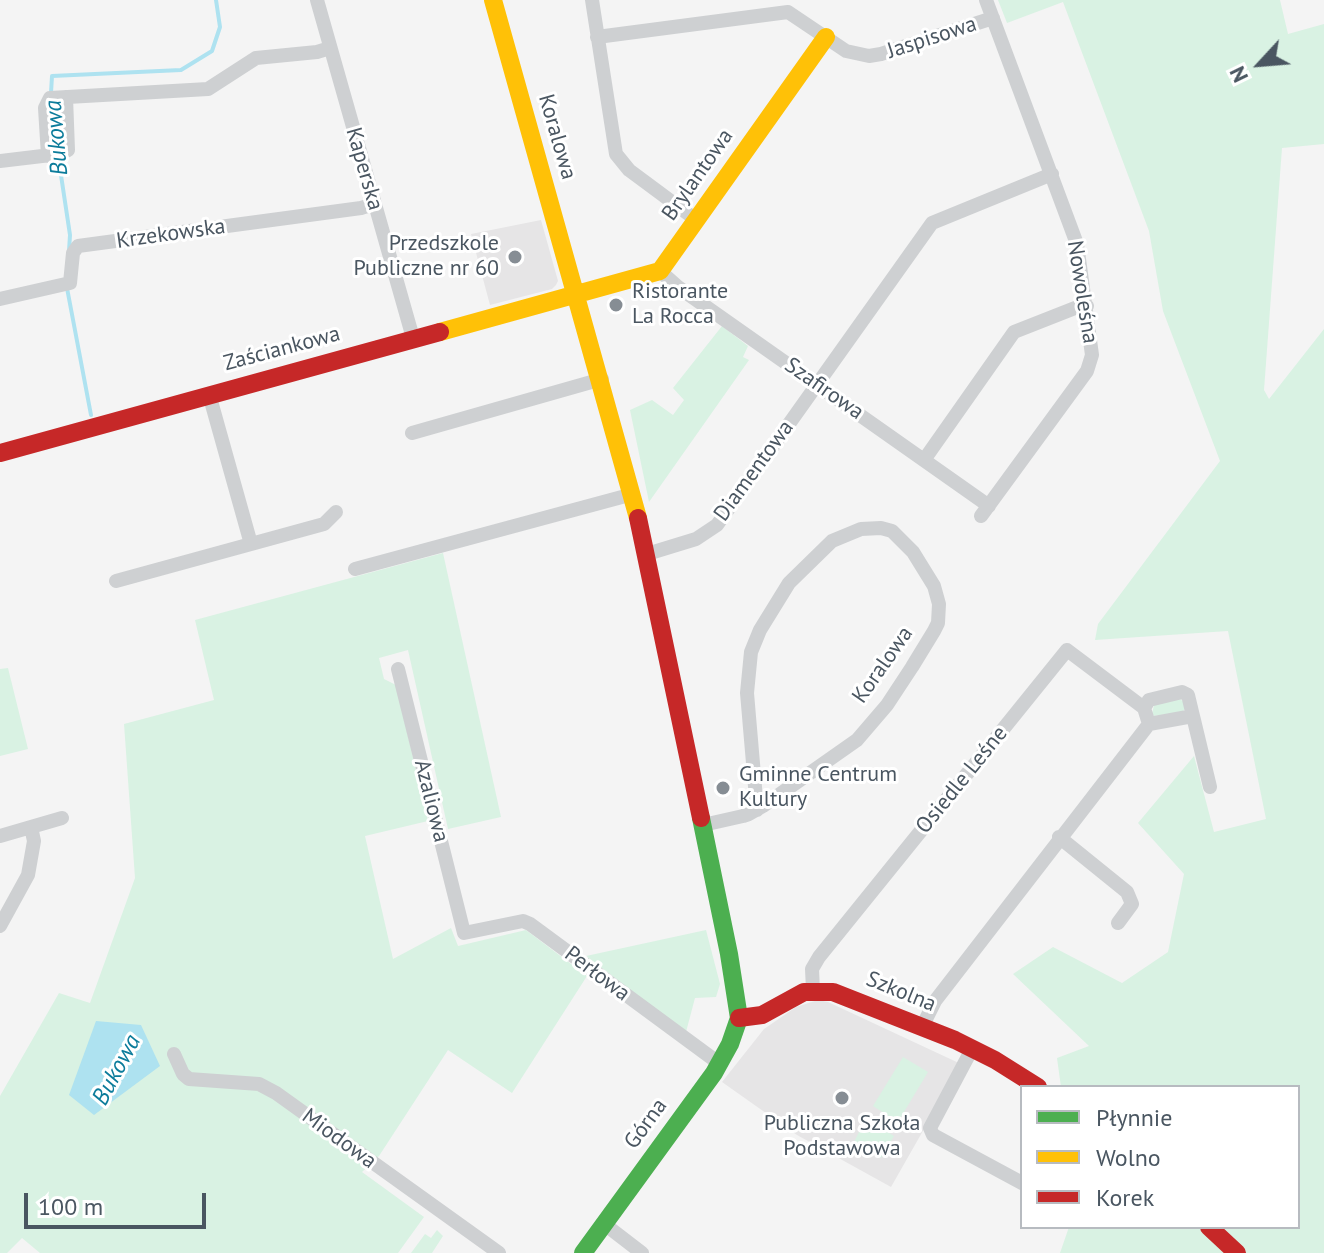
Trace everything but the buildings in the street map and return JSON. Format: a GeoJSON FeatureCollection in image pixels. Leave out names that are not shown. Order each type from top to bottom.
{"type":"FeatureCollection","features":[{"type":"Feature","properties":{"kind":"street","name":"Kaperska"},"geometry":{"type":"LineString","coordinates":[[317,0],[413,338]]}},
{"type":"Feature","properties":{"kind":"street","name":"Koralowa"},"geometry":{"type":"LineString","coordinates":[[493,0],[633,494],[734,978],[739,1018]]}},
{"type":"Feature","properties":{"kind":"street"},"geometry":{"type":"LineString","coordinates":[[592,0],[616,154],[629,170],[695,219]]}},
{"type":"Feature","properties":{"kind":"street","name":"Nowoleśna"},"geometry":{"type":"LineString","coordinates":[[985,511],[1087,371],[1092,355],[1077,244],[986,0]]}},
{"type":"Feature","properties":{"kind":"street","name":"Jaspisowa"},"geometry":{"type":"LineString","coordinates":[[597,37],[788,12],[846,51],[869,56],[993,18]]}},
{"type":"Feature","properties":{"kind":"street","name":"Brylantowa"},"geometry":{"type":"LineString","coordinates":[[660,271],[826,37]]}},
{"type":"Feature","properties":{"kind":"street"},"geometry":{"type":"LineString","coordinates":[[48,156],[46,101],[50,98],[208,89],[256,58],[330,48]]}},
{"type":"Feature","properties":{"kind":"street"},"geometry":{"type":"LineString","coordinates":[[0,161],[63,153],[69,146],[66,97]]}},
{"type":"Feature","properties":{"kind":"street","name":"Diamentowa"},"geometry":{"type":"LineString","coordinates":[[647,554],[696,539],[717,525],[932,223],[1052,174]]}},
{"type":"Feature","properties":{"kind":"street","name":"Krzekowska"},"geometry":{"type":"LineString","coordinates":[[0,299],[70,283],[73,253],[78,246],[374,204]]}},
{"type":"Feature","properties":{"kind":"street"},"geometry":{"type":"LineString","coordinates":[[577,294],[660,271]]}},
{"type":"Feature","properties":{"kind":"street","name":"Szafirowa"},"geometry":{"type":"LineString","coordinates":[[660,271],[678,287],[924,460],[985,511]]}},
{"type":"Feature","properties":{"kind":"street","name":"Zaściankowa"},"geometry":{"type":"LineString","coordinates":[[0,453],[577,294]]}},
{"type":"Feature","properties":{"kind":"street"},"geometry":{"type":"LineString","coordinates":[[924,460],[1014,332],[1087,306]]}},
{"type":"Feature","properties":{"kind":"street"},"geometry":{"type":"LineString","coordinates":[[412,433],[602,379]]}},
{"type":"Feature","properties":{"kind":"street"},"geometry":{"type":"LineString","coordinates":[[209,394],[251,544]]}},
{"type":"Feature","properties":{"kind":"street"},"geometry":{"type":"LineString","coordinates":[[355,569],[633,494]]}},
{"type":"Feature","properties":{"kind":"street"},"geometry":{"type":"LineString","coordinates":[[116,581],[324,524],[336,512]]}},
{"type":"Feature","properties":{"kind":"street","name":"Koralowa"},"geometry":{"type":"LineString","coordinates":[[861,529],[892,531],[913,552],[937,594],[939,614],[934,631],[887,705],[857,740],[775,798],[757,810],[747,693],[751,652],[760,630],[789,583],[832,541],[861,529]]}},
{"type":"Feature","properties":{"kind":"street","name":"Osiedle Leśne"},"geometry":{"type":"LineString","coordinates":[[813,990],[812,969],[819,957],[1067,650],[1144,708]]}},
{"type":"Feature","properties":{"kind":"street","name":"Azaliowa"},"geometry":{"type":"LineString","coordinates":[[398,669],[464,933]]}},
{"type":"Feature","properties":{"kind":"street"},"geometry":{"type":"LineString","coordinates":[[1149,724],[1144,708],[1149,700],[1182,692],[1188,695],[1210,787]]}},
{"type":"Feature","properties":{"kind":"street"},"geometry":{"type":"LineString","coordinates":[[922,1027],[935,1001],[1149,724],[1193,716]]}},
{"type":"Feature","properties":{"kind":"street"},"geometry":{"type":"LineString","coordinates":[[756,787],[775,798]]}},
{"type":"Feature","properties":{"kind":"street"},"geometry":{"type":"LineString","coordinates":[[703,825],[757,810]]}},
{"type":"Feature","properties":{"kind":"street"},"geometry":{"type":"LineString","coordinates":[[0,836],[62,818]]}},
{"type":"Feature","properties":{"kind":"street"},"geometry":{"type":"LineString","coordinates":[[0,926],[28,875],[34,841],[31,827]]}},
{"type":"Feature","properties":{"kind":"street"},"geometry":{"type":"LineString","coordinates":[[1059,837],[1127,892],[1132,904],[1118,923]]}},
{"type":"Feature","properties":{"kind":"street","name":"Perłowa"},"geometry":{"type":"LineString","coordinates":[[464,933],[523,921],[530,924],[720,1064]]}},
{"type":"Feature","properties":{"kind":"street"},"geometry":{"type":"LineString","coordinates":[[739,1018],[762,1015],[792,997],[813,990]]}},
{"type":"Feature","properties":{"kind":"street","name":"Szkolna"},"geometry":{"type":"LineString","coordinates":[[813,990],[839,994],[922,1027],[972,1049],[1035,1085]]}},
{"type":"Feature","properties":{"kind":"street","name":"Górna"},"geometry":{"type":"LineString","coordinates":[[583,1253],[720,1064],[739,1018]]}},
{"type":"Feature","properties":{"kind":"street"},"geometry":{"type":"LineString","coordinates":[[972,1049],[930,1128],[933,1135],[1020,1182]]}},
{"type":"Feature","properties":{"kind":"street","name":"Miodowa"},"geometry":{"type":"LineString","coordinates":[[174,1054],[183,1074],[189,1079],[259,1084],[276,1093],[499,1253]]}},
{"type":"Feature","properties":{"kind":"street"},"geometry":{"type":"LineString","coordinates":[[603,1223],[642,1253]]}},
{"type":"Feature","properties":{"kind":"street"},"geometry":{"type":"LineString","coordinates":[[1211,1229],[1237,1253]]}},
{"type":"Feature","properties":{"kind":"shaded area","name":"Przedszkole Publiczne nr 60"},"geometry":{"type":"Polygon","coordinates":[[[541,220],[558,281],[556,285],[552,289],[490,305],[471,234],[541,220]]]}},
{"type":"Feature","properties":{"kind":"shaded area","name":"Publiczna Szkoła Podstawowa"},"geometry":{"type":"Polygon","coordinates":[[[818,1000],[961,1064],[891,1187],[797,1135],[722,1082],[764,1029],[796,1007],[818,1000]]]}},
{"type":"Feature","properties":{"kind":"green space"},"geometry":{"type":"Polygon","coordinates":[[[998,0],[1280,0],[1288,34],[1324,24],[1324,144],[1282,148],[1264,390],[1269,399],[1324,329],[1324,1253],[1060,1253],[1068,1229],[1300,1229],[1300,1085],[1061,1085],[1057,1058],[1089,1046],[1013,974],[1053,947],[1122,983],[1168,952],[1184,874],[1138,823],[1194,756],[1214,832],[1266,819],[1228,631],[1095,640],[1098,624],[1220,461],[1163,311],[1149,231],[1063,2],[1007,23],[998,0]]]}},
{"type":"Feature","properties":{"kind":"green space"},"geometry":{"type":"Polygon","coordinates":[[[60,105],[62,142],[54,145],[50,106],[60,105]]]}},
{"type":"Feature","properties":{"kind":"green space"},"geometry":{"type":"Polygon","coordinates":[[[722,326],[748,346],[743,357],[749,360],[649,502],[630,410],[652,400],[673,415],[684,400],[673,388],[722,326]]]}},
{"type":"Feature","properties":{"kind":"green space"},"geometry":{"type":"Polygon","coordinates":[[[443,553],[501,817],[448,829],[408,650],[379,658],[384,679],[396,685],[428,821],[365,836],[393,959],[451,928],[458,946],[526,930],[587,976],[512,1093],[448,1050],[379,1156],[362,1172],[424,1217],[398,1253],[40,1253],[22,1238],[7,1253],[0,1253],[0,1096],[59,993],[90,1003],[135,878],[124,724],[214,700],[195,620],[443,553]]]}},
{"type":"Feature","properties":{"kind":"green space"},"geometry":{"type":"Polygon","coordinates":[[[8,668],[28,749],[0,756],[0,669],[8,668]]]}},
{"type":"Feature","properties":{"kind":"green space"},"geometry":{"type":"Polygon","coordinates":[[[1180,699],[1184,702],[1182,712],[1152,714],[1154,705],[1180,699]]]}},
{"type":"Feature","properties":{"kind":"green space"},"geometry":{"type":"Polygon","coordinates":[[[706,930],[720,984],[716,997],[695,998],[686,1032],[586,956],[706,930]]]}},
{"type":"Feature","properties":{"kind":"green space"},"geometry":{"type":"Polygon","coordinates":[[[903,1057],[928,1072],[898,1122],[873,1106],[903,1057]]]}},
{"type":"Feature","properties":{"kind":"green space"},"geometry":{"type":"Polygon","coordinates":[[[868,1120],[894,1136],[881,1158],[854,1142],[868,1120]]]}},
{"type":"Feature","properties":{"kind":"green space"},"geometry":{"type":"Polygon","coordinates":[[[437,1230],[443,1236],[432,1253],[411,1253],[425,1234],[431,1238],[437,1230]]]}},
{"type":"Feature","properties":{"kind":"water"},"geometry":{"type":"Polygon","coordinates":[[[96,1021],[141,1025],[160,1066],[94,1115],[69,1095],[96,1021]]]}},
{"type":"Feature","properties":{"kind":"waterway","name":"Bukowa"},"geometry":{"type":"LineString","coordinates":[[51,93],[52,76],[181,70],[212,51],[220,27],[216,0]]}},
{"type":"Feature","properties":{"kind":"waterway","name":"Bukowa"},"geometry":{"type":"LineString","coordinates":[[53,122],[70,235],[69,251]]}},
{"type":"Feature","properties":{"kind":"waterway","name":"Bukowa"},"geometry":{"type":"LineString","coordinates":[[67,288],[91,415]]}},
{"type":"Feature","properties":{"kind":"traffic: fast"},"geometry":{"type":"LineString","coordinates":[[583,1253],[714,1073],[730,1044],[739,1018],[701,818]]}},
{"type":"Feature","properties":{"kind":"traffic: slow"},"geometry":{"type":"LineString","coordinates":[[493,0],[638,518]]}},
{"type":"Feature","properties":{"kind":"traffic: slow"},"geometry":{"type":"LineString","coordinates":[[440,332],[660,271],[826,37]]}},
{"type":"Feature","properties":{"kind":"traffic: jam"},"geometry":{"type":"LineString","coordinates":[[0,453],[440,332]]}},
{"type":"Feature","properties":{"kind":"traffic: jam"},"geometry":{"type":"LineString","coordinates":[[638,518],[701,818]]}},
{"type":"Feature","properties":{"kind":"traffic: jam"},"geometry":{"type":"LineString","coordinates":[[739,1018],[762,1015],[804,992],[833,992],[955,1040],[1035,1085]]}},
{"type":"Feature","properties":{"kind":"traffic: jam"},"geometry":{"type":"LineString","coordinates":[[1211,1229],[1237,1253]]}},
{"type":"Feature","properties":{"kind":"place","name":"Przedszkole Publiczne nr 60"},"geometry":{"type":"Point","coordinates":[515,257]}},
{"type":"Feature","properties":{"kind":"place","name":"Ristorante La Rocca"},"geometry":{"type":"Point","coordinates":[616,305]}},
{"type":"Feature","properties":{"kind":"place","name":"Gminne Centrum Kultury"},"geometry":{"type":"Point","coordinates":[723,788]}},
{"type":"Feature","properties":{"kind":"place","name":"Publiczna Szkoła Podstawowa"},"geometry":{"type":"Point","coordinates":[842,1098]}}]}
